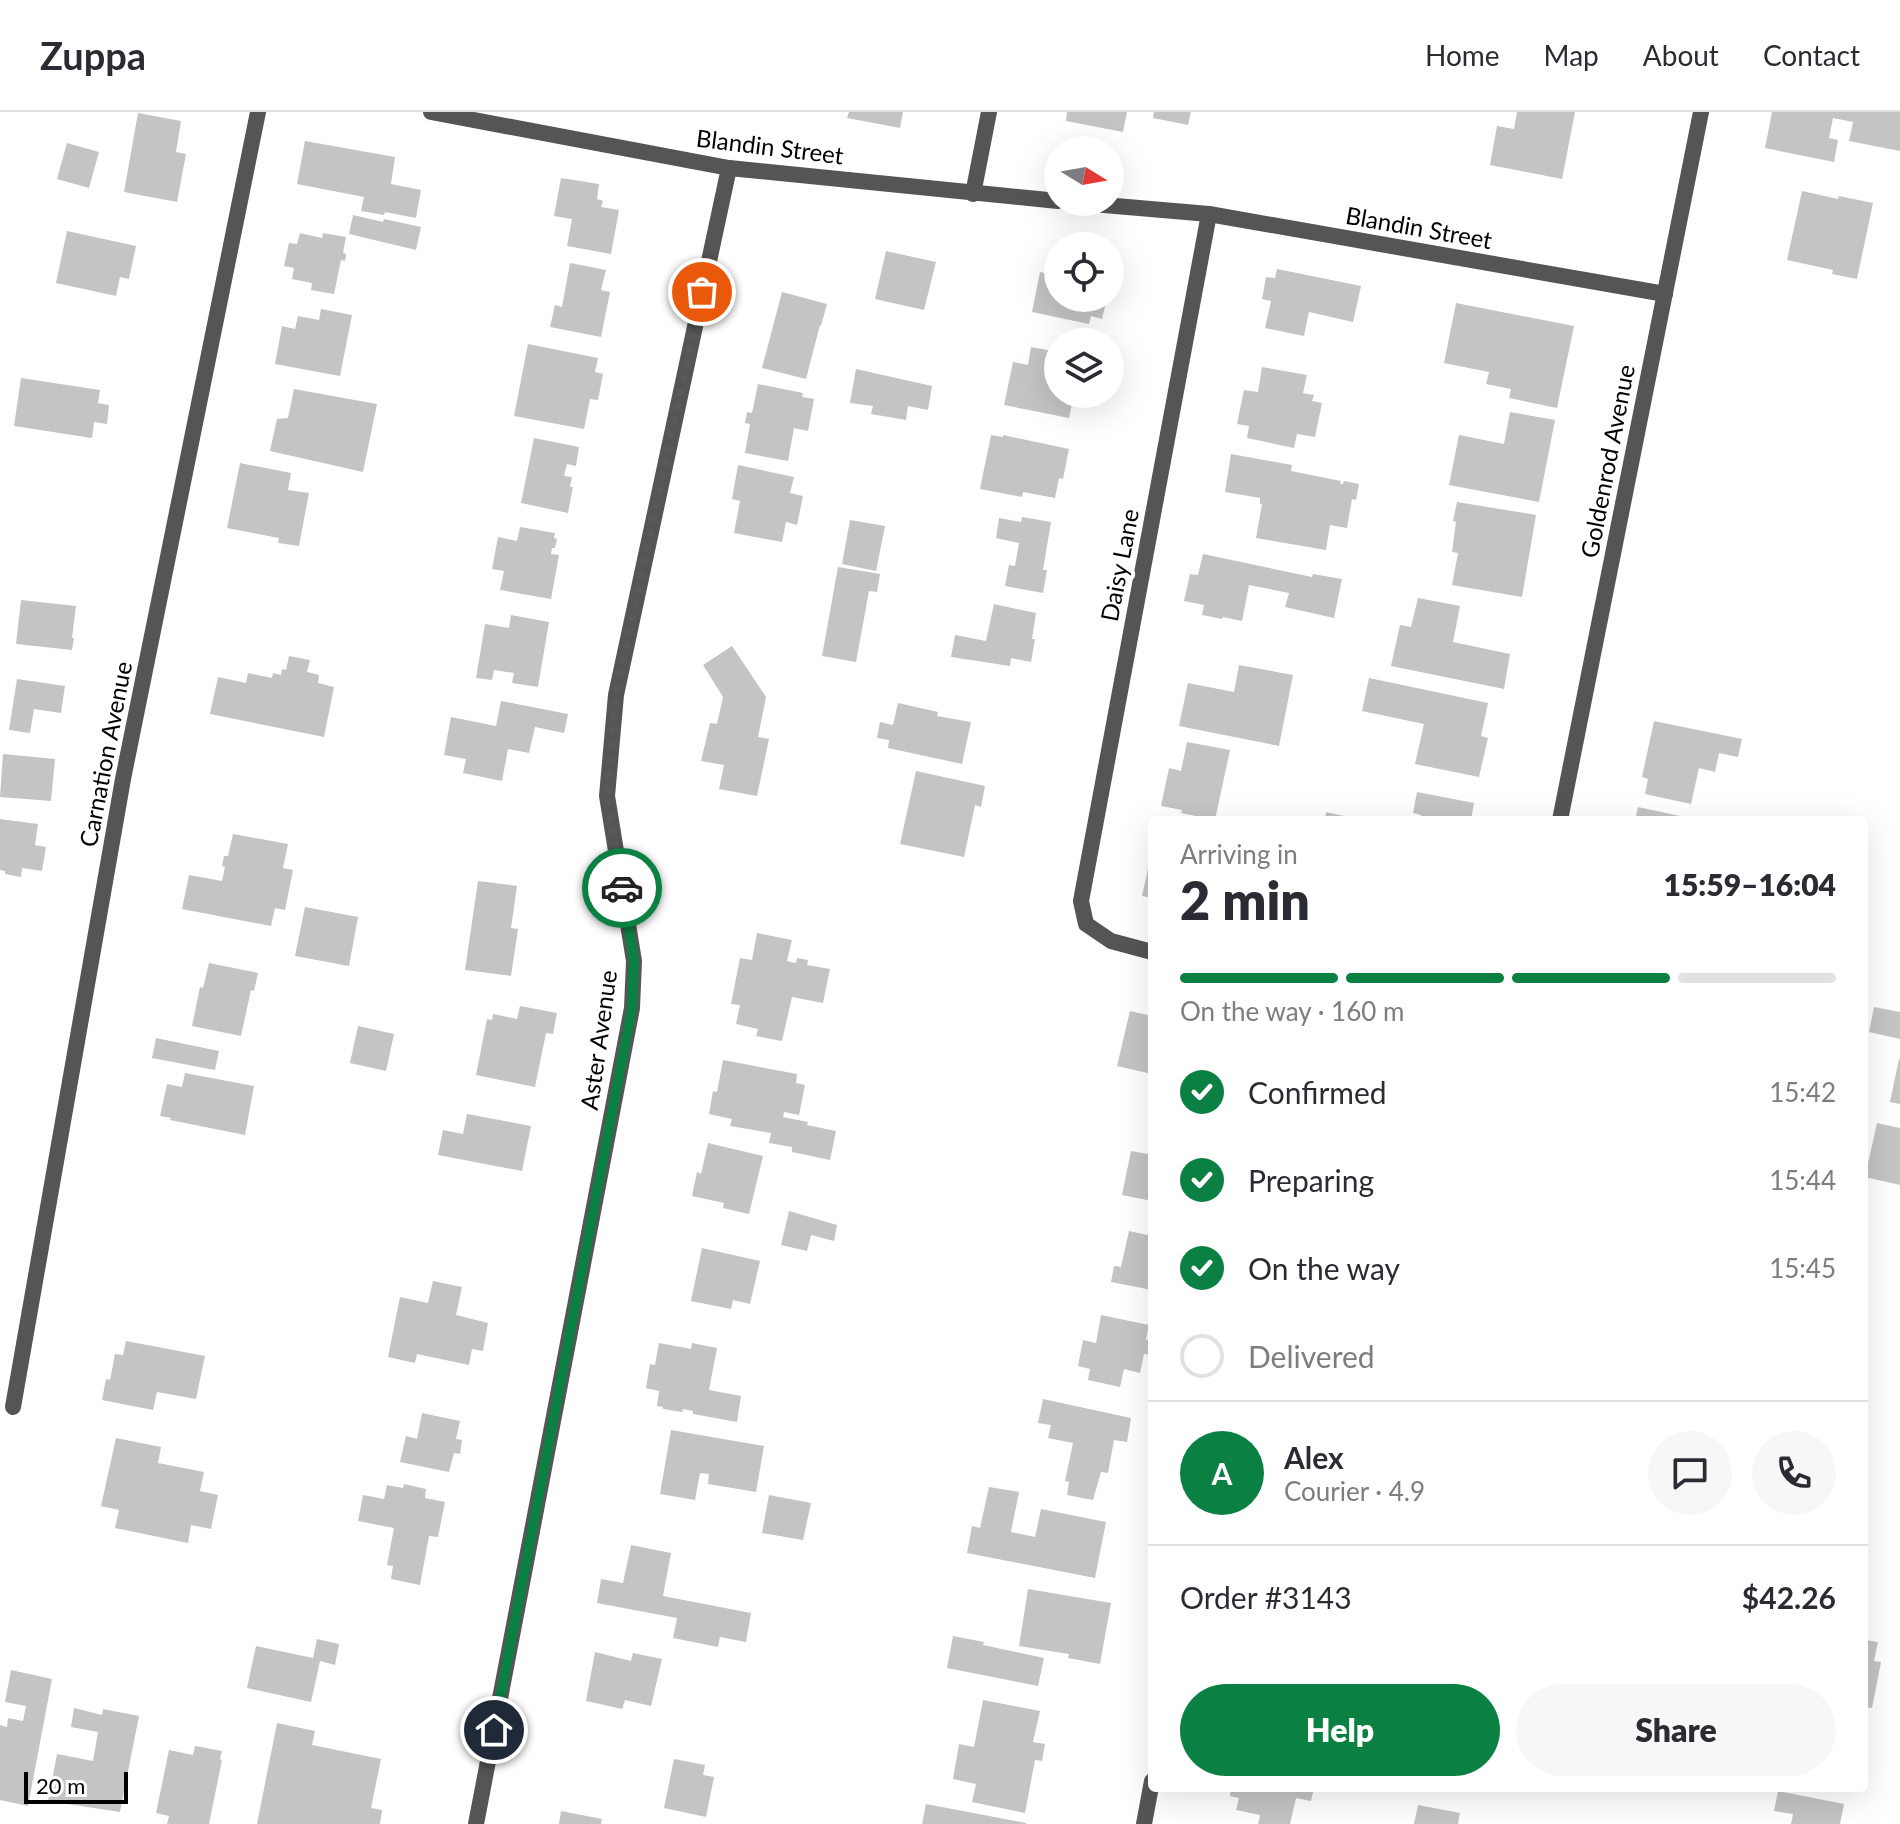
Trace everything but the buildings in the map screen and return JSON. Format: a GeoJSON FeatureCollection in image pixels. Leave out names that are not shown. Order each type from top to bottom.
{"type":"FeatureCollection","features":[{"type":"Feature","properties":{"kind":"street","name":"Carnation Avenue"},"geometry":{"type":"LineString","coordinates":[[13,1407],[123,779],[258,112]]}},
{"type":"Feature","properties":{"kind":"street","name":"Blandin Street"},"geometry":{"type":"LineString","coordinates":[[431,112],[729,168],[1044,200]]}},
{"type":"Feature","properties":{"kind":"street"},"geometry":{"type":"LineString","coordinates":[[973,194],[989,112]]}},
{"type":"Feature","properties":{"kind":"street","name":"Goldenrod Avenue"},"geometry":{"type":"LineString","coordinates":[[1561,816],[1701,112]]}},
{"type":"Feature","properties":{"kind":"street","name":"Aster Avenue"},"geometry":{"type":"LineString","coordinates":[[476,1824],[632,1008],[634,961],[607,796],[616,695],[729,168]]}},
{"type":"Feature","properties":{"kind":"street","name":"Blandin Street"},"geometry":{"type":"LineString","coordinates":[[1124,207],[1209,214],[1665,294]]}},
{"type":"Feature","properties":{"kind":"street","name":"Daisy Lane"},"geometry":{"type":"LineString","coordinates":[[1148,951],[1111,941],[1086,924],[1081,901],[1209,214]]}},
{"type":"Feature","properties":{"kind":"street"},"geometry":{"type":"LineString","coordinates":[[1144,1824],[1150,1792]]}},
{"type":"Feature","properties":{"kind":"way so far"},"geometry":{"type":"LineString","coordinates":[[622,888],[607,796],[616,695],[702,292]]}},
{"type":"Feature","properties":{"kind":"route"},"geometry":{"type":"LineString","coordinates":[[494,1730],[632,1008],[634,961],[622,888]]}}]}
